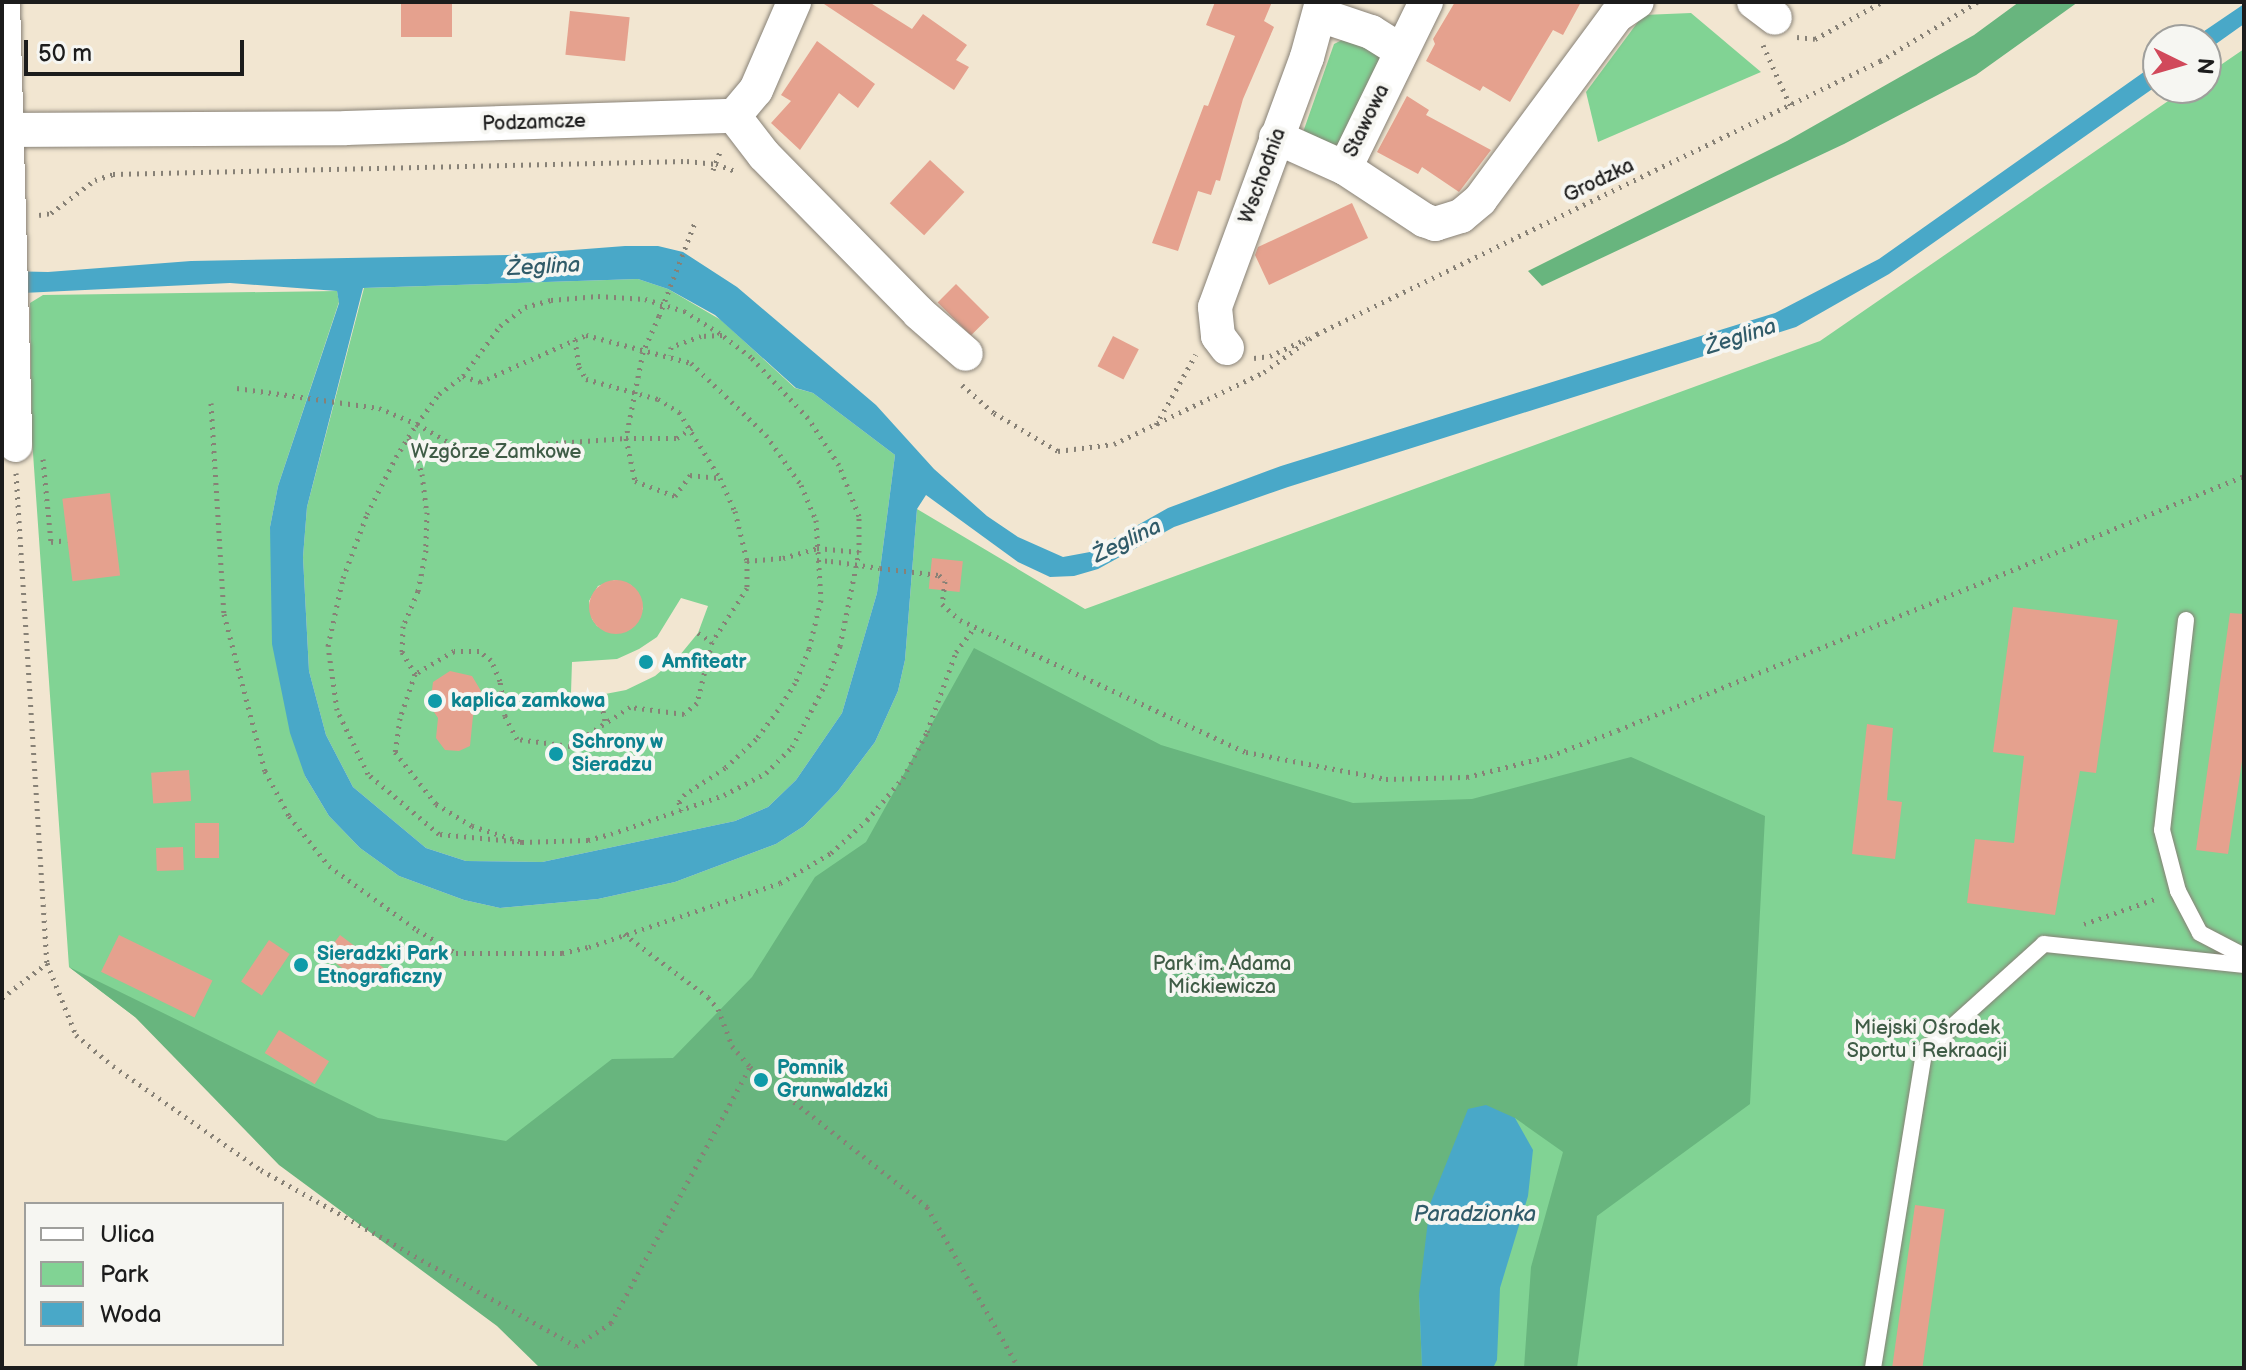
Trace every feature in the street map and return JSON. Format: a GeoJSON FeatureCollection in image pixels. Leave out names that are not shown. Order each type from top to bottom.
{"type":"FeatureCollection","features":[{"type":"Feature","properties":{"kind":"street"},"geometry":{"type":"LineString","coordinates":[[3,2],[4,130],[12,224],[13,332],[29,449]]}},
{"type":"Feature","properties":{"kind":"street"},"geometry":{"type":"LineString","coordinates":[[794,2],[756,90],[734,116],[764,155],[919,313],[962,368]]}},
{"type":"Feature","properties":{"kind":"street","name":"Stawowa"},"geometry":{"type":"LineString","coordinates":[[1276,137],[1345,168],[1426,2]]}},
{"type":"Feature","properties":{"kind":"street"},"geometry":{"type":"LineString","coordinates":[[1345,168],[1424,220],[1435,224],[1461,216],[1480,200],[1616,16],[1637,2]]}},
{"type":"Feature","properties":{"kind":"street"},"geometry":{"type":"LineString","coordinates":[[1321,8],[1402,51]]}},
{"type":"Feature","properties":{"kind":"street","name":"Wschodnia"},"geometry":{"type":"LineString","coordinates":[[1221,335],[1215,307],[1321,8]]}},
{"type":"Feature","properties":{"kind":"street","name":"Podzamcze"},"geometry":{"type":"LineString","coordinates":[[4,130],[346,128],[734,116]]}},
{"type":"Feature","properties":{"kind":"lane"},"geometry":{"type":"LineString","coordinates":[[2186,620],[2162,830],[2178,891],[2200,933],[2244,956]]}},
{"type":"Feature","properties":{"kind":"lane"},"geometry":{"type":"LineString","coordinates":[[1873,1368],[1924,1052],[2044,944],[2244,965]]}},
{"type":"Feature","properties":{"kind":"path"},"geometry":{"type":"LineString","coordinates":[[1764,10],[1798,37],[1815,39],[1882,2]]}},
{"type":"Feature","properties":{"kind":"path","name":"Grodzka"},"geometry":{"type":"LineString","coordinates":[[1221,335],[1245,357],[1263,358],[1880,61],[1977,2]]}},
{"type":"Feature","properties":{"kind":"path"},"geometry":{"type":"LineString","coordinates":[[1775,74],[1790,105]]}},
{"type":"Feature","properties":{"kind":"path"},"geometry":{"type":"LineString","coordinates":[[12,224],[51,213],[87,185],[113,174],[687,161],[716,164],[747,176]]}},
{"type":"Feature","properties":{"kind":"path"},"geometry":{"type":"LineString","coordinates":[[695,222],[643,352],[626,438],[635,481],[675,496],[690,475],[720,478]]}},
{"type":"Feature","properties":{"kind":"path"},"geometry":{"type":"LineString","coordinates":[[598,296],[645,299],[684,311],[722,335],[751,357],[808,418],[839,465],[859,516],[859,552],[840,646],[825,685],[792,747],[766,773],[681,811],[588,840],[522,842],[439,834],[368,774],[337,710],[328,646],[343,578],[367,514],[409,437],[439,394],[463,376],[500,326],[525,307],[551,300],[598,296]]}},
{"type":"Feature","properties":{"kind":"path"},"geometry":{"type":"LineString","coordinates":[[962,368],[994,413],[1058,451],[1114,444],[1155,426],[1264,372],[1318,333]]}},
{"type":"Feature","properties":{"kind":"path"},"geometry":{"type":"LineString","coordinates":[[463,376],[480,382],[538,359],[586,335],[643,352],[670,355],[691,363],[766,435],[801,485],[816,520],[821,600],[813,639],[795,683],[756,739],[725,768],[685,794],[679,802],[681,811]]}},
{"type":"Feature","properties":{"kind":"path"},"geometry":{"type":"LineString","coordinates":[[670,355],[671,347],[701,336],[722,335]]}},
{"type":"Feature","properties":{"kind":"path"},"geometry":{"type":"LineString","coordinates":[[1155,426],[1221,335]]}},
{"type":"Feature","properties":{"kind":"path"},"geometry":{"type":"LineString","coordinates":[[522,842],[472,826],[436,804],[395,752],[400,718],[415,674],[454,651],[479,651],[491,660],[505,716],[517,739],[570,746],[630,707],[684,714],[697,703],[712,642],[747,588],[747,561],[735,511],[692,428],[679,412],[658,399],[586,379],[579,367],[575,339]]}},
{"type":"Feature","properties":{"kind":"path"},"geometry":{"type":"LineString","coordinates":[[237,388],[379,408],[417,424],[453,445],[516,446],[626,438],[677,438],[692,428]]}},
{"type":"Feature","properties":{"kind":"path"},"geometry":{"type":"LineString","coordinates":[[211,403],[224,614],[265,771],[289,816],[329,866],[417,930],[456,953],[562,953],[780,883],[831,853],[867,820],[903,778],[927,732],[956,652],[975,627]]}},
{"type":"Feature","properties":{"kind":"path"},"geometry":{"type":"LineString","coordinates":[[409,437],[422,474],[427,512],[426,550],[418,591],[403,626],[402,652],[415,674]]}},
{"type":"Feature","properties":{"kind":"path"},"geometry":{"type":"LineString","coordinates":[[29,449],[51,542],[67,540]]}},
{"type":"Feature","properties":{"kind":"path"},"geometry":{"type":"LineString","coordinates":[[29,449],[47,963],[76,1035],[113,1066],[261,1170],[290,1183],[576,1346],[611,1323],[750,1067]]}},
{"type":"Feature","properties":{"kind":"path"},"geometry":{"type":"LineString","coordinates":[[817,560],[939,575],[945,581],[942,604],[960,620],[1246,752],[1386,779],[1467,777],[1550,756],[2244,476]]}},
{"type":"Feature","properties":{"kind":"path"},"geometry":{"type":"LineString","coordinates":[[747,561],[783,558],[817,548],[859,552]]}},
{"type":"Feature","properties":{"kind":"path"},"geometry":{"type":"LineString","coordinates":[[698,633],[712,642]]}},
{"type":"Feature","properties":{"kind":"path"},"geometry":{"type":"LineString","coordinates":[[600,695],[605,721]]}},
{"type":"Feature","properties":{"kind":"path"},"geometry":{"type":"LineString","coordinates":[[2044,944],[2072,928],[2178,891]]}},
{"type":"Feature","properties":{"kind":"path"},"geometry":{"type":"LineString","coordinates":[[624,934],[708,997],[718,1009],[732,1046],[750,1067],[927,1207],[1019,1368]]}},
{"type":"Feature","properties":{"kind":"path"},"geometry":{"type":"LineString","coordinates":[[2,998],[47,963]]}},
{"type":"Feature","properties":{"kind":"green space"},"geometry":{"type":"Polygon","coordinates":[[[2019,2],[2078,2],[1976,75],[1844,144],[1542,286],[1528,271],[1787,141],[1974,35],[2019,2]]]}},
{"type":"Feature","properties":{"kind":"green space"},"geometry":{"type":"Polygon","coordinates":[[[1691,13],[1761,72],[1598,142],[1586,92],[1643,15],[1691,13]]]}},
{"type":"Feature","properties":{"kind":"green space"},"geometry":{"type":"Polygon","coordinates":[[[1344,39],[1354,40],[1382,56],[1342,149],[1302,135],[1334,44],[1344,39]]]}},
{"type":"Feature","properties":{"kind":"green space","name":"Park im. Adama Mickiewicza"},"geometry":{"type":"Polygon","coordinates":[[[2244,49],[2244,1368],[677,1368],[135,1017],[69,967],[32,439],[30,303],[43,295],[337,291],[339,302],[278,486],[270,527],[305,776],[329,816],[360,848],[399,876],[464,900],[500,908],[598,899],[675,882],[776,844],[804,826],[838,791],[875,742],[898,691],[905,660],[917,509],[1085,609],[1820,341],[2164,104],[2222,104],[2222,64],[2244,49]]]}},
{"type":"Feature","properties":{"kind":"green space","name":"Wzgórze Zamkowe"},"geometry":{"type":"Polygon","coordinates":[[[638,279],[668,289],[721,320],[795,388],[813,393],[895,455],[877,593],[842,713],[796,780],[768,807],[735,821],[542,862],[466,861],[426,848],[353,787],[326,735],[309,671],[303,557],[307,507],[364,288],[638,279]],[[615,580],[598,586],[589,601],[592,619],[597,626],[612,633],[629,630],[636,624],[643,608],[631,585],[615,580]],[[681,598],[657,637],[639,649],[617,659],[572,662],[571,693],[600,695],[626,690],[655,676],[680,655],[698,633],[708,606],[681,598]]]}},
{"type":"Feature","properties":{"kind":"green space"},"geometry":{"type":"Polygon","coordinates":[[[974,648],[1161,745],[1353,803],[1472,799],[1631,757],[1765,816],[1750,1104],[1597,1216],[1577,1368],[1524,1368],[1531,1267],[1563,1152],[1515,1118],[1419,1295],[1422,1368],[540,1368],[497,1326],[279,1165],[135,1017],[69,967],[378,1118],[506,1141],[612,1059],[673,1058],[752,977],[815,877],[866,842],[974,648]]]}},
{"type":"Feature","properties":{"kind":"water"},"geometry":{"type":"Polygon","coordinates":[[[2244,4],[2244,24],[2222,40],[2222,24],[2215,24],[2244,4]]]}},
{"type":"Feature","properties":{"kind":"water","name":"Żeglina"},"geometry":{"type":"Polygon","coordinates":[[[2142,73],[2142,96],[1889,274],[1796,327],[1288,487],[1174,527],[1098,569],[1074,576],[1050,577],[1018,562],[926,495],[917,509],[905,660],[898,691],[875,742],[838,791],[804,826],[776,844],[675,882],[598,899],[500,908],[464,900],[399,876],[360,848],[329,816],[305,776],[290,733],[272,644],[270,527],[278,486],[339,303],[337,291],[230,283],[2,294],[2,271],[48,272],[191,261],[508,255],[625,246],[658,246],[683,252],[737,287],[876,405],[934,469],[987,516],[1018,537],[1063,557],[1090,552],[1168,508],[1281,466],[1775,313],[1879,259],[2142,73]],[[638,279],[363,288],[307,507],[303,557],[309,671],[326,735],[353,787],[426,848],[466,861],[542,862],[735,821],[768,807],[796,780],[842,713],[877,593],[895,455],[813,393],[796,388],[715,315],[668,289],[638,279]]]}},
{"type":"Feature","properties":{"kind":"water","name":"Paradzionka"},"geometry":{"type":"Polygon","coordinates":[[[1486,1105],[1515,1118],[1533,1150],[1528,1196],[1500,1288],[1497,1360],[1493,1368],[1422,1368],[1419,1295],[1430,1204],[1468,1109],[1486,1105]]]}},
{"type":"Feature","properties":{"kind":"building"},"geometry":{"type":"Polygon","coordinates":[[[401,2],[452,2],[452,37],[401,37],[401,2]]]}},
{"type":"Feature","properties":{"kind":"building"},"geometry":{"type":"Polygon","coordinates":[[[821,2],[869,2],[912,29],[923,14],[967,45],[956,60],[969,67],[954,90],[821,2]]]}},
{"type":"Feature","properties":{"kind":"building"},"geometry":{"type":"Polygon","coordinates":[[[1215,2],[1272,2],[1264,21],[1274,27],[1243,99],[1220,181],[1216,180],[1211,195],[1198,191],[1178,251],[1152,243],[1204,105],[1208,106],[1235,36],[1206,25],[1215,2]]]}},
{"type":"Feature","properties":{"kind":"building"},"geometry":{"type":"Polygon","coordinates":[[[1455,2],[1581,2],[1563,35],[1553,30],[1510,102],[1483,86],[1480,91],[1426,61],[1435,44],[1433,39],[1455,2]]]}},
{"type":"Feature","properties":{"kind":"building"},"geometry":{"type":"Polygon","coordinates":[[[570,11],[630,17],[625,61],[565,55],[570,11]]]}},
{"type":"Feature","properties":{"kind":"building"},"geometry":{"type":"Polygon","coordinates":[[[817,41],[875,84],[858,108],[839,93],[800,150],[771,123],[791,101],[781,95],[817,41]]]}},
{"type":"Feature","properties":{"kind":"building"},"geometry":{"type":"Polygon","coordinates":[[[1407,96],[1429,110],[1426,115],[1491,150],[1459,192],[1422,167],[1418,174],[1377,152],[1407,96]]]}},
{"type":"Feature","properties":{"kind":"building"},"geometry":{"type":"Polygon","coordinates":[[[930,160],[964,192],[924,235],[890,203],[930,160]]]}},
{"type":"Feature","properties":{"kind":"building"},"geometry":{"type":"Polygon","coordinates":[[[1352,203],[1368,238],[1269,285],[1255,255],[1258,247],[1352,203]]]}},
{"type":"Feature","properties":{"kind":"building"},"geometry":{"type":"Polygon","coordinates":[[[956,284],[989,317],[971,336],[938,302],[956,284]]]}},
{"type":"Feature","properties":{"kind":"building"},"geometry":{"type":"Polygon","coordinates":[[[1113,336],[1139,349],[1123,379],[1098,366],[1113,336]]]}},
{"type":"Feature","properties":{"kind":"building"},"geometry":{"type":"Polygon","coordinates":[[[110,493],[120,575],[72,581],[62,499],[110,493]]]}},
{"type":"Feature","properties":{"kind":"building"},"geometry":{"type":"Polygon","coordinates":[[[932,558],[963,561],[960,592],[929,589],[932,558]]]}},
{"type":"Feature","properties":{"kind":"building"},"geometry":{"type":"Polygon","coordinates":[[[616,580],[635,588],[643,607],[635,626],[616,634],[597,626],[589,607],[597,588],[616,580]]]}},
{"type":"Feature","properties":{"kind":"building"},"geometry":{"type":"Polygon","coordinates":[[[2013,607],[2118,620],[2096,773],[2080,771],[2055,915],[1967,903],[1975,839],[2014,843],[2024,756],[1993,752],[2013,607]]]}},
{"type":"Feature","properties":{"kind":"building"},"geometry":{"type":"Polygon","coordinates":[[[2230,613],[2244,614],[2244,748],[2228,854],[2196,850],[2230,613]]]}},
{"type":"Feature","properties":{"kind":"building"},"geometry":{"type":"Polygon","coordinates":[[[450,671],[472,676],[481,691],[481,700],[473,716],[470,746],[459,751],[445,750],[436,738],[438,718],[430,706],[433,682],[450,671]]]}},
{"type":"Feature","properties":{"kind":"building"},"geometry":{"type":"Polygon","coordinates":[[[1867,724],[1893,728],[1887,800],[1902,802],[1895,859],[1852,854],[1867,724]]]}},
{"type":"Feature","properties":{"kind":"building"},"geometry":{"type":"Polygon","coordinates":[[[189,770],[191,801],[153,804],[151,773],[189,770]]]}},
{"type":"Feature","properties":{"kind":"building"},"geometry":{"type":"Polygon","coordinates":[[[195,823],[219,823],[219,858],[195,858],[195,823]]]}},
{"type":"Feature","properties":{"kind":"building"},"geometry":{"type":"Polygon","coordinates":[[[183,847],[184,870],[157,871],[156,848],[183,847]]]}},
{"type":"Feature","properties":{"kind":"building"},"geometry":{"type":"Polygon","coordinates":[[[119,935],[212,981],[195,1017],[101,972],[119,935]]]}},
{"type":"Feature","properties":{"kind":"building"},"geometry":{"type":"Polygon","coordinates":[[[340,935],[384,968],[369,988],[325,955],[340,935]]]}},
{"type":"Feature","properties":{"kind":"building"},"geometry":{"type":"Polygon","coordinates":[[[269,940],[290,954],[262,995],[241,981],[269,940]]]}},
{"type":"Feature","properties":{"kind":"building"},"geometry":{"type":"Polygon","coordinates":[[[279,1030],[329,1061],[315,1084],[265,1053],[279,1030]]]}},
{"type":"Feature","properties":{"kind":"building"},"geometry":{"type":"Polygon","coordinates":[[[1915,1205],[1945,1209],[1922,1368],[1892,1367],[1915,1205]]]}},
{"type":"Feature","properties":{"kind":"place","name":"Amfiteatr"},"geometry":{"type":"Point","coordinates":[646,662]}},
{"type":"Feature","properties":{"kind":"place","name":"kaplica zamkowa"},"geometry":{"type":"Point","coordinates":[435,701]}},
{"type":"Feature","properties":{"kind":"place","name":"Schrony w Sieradzu"},"geometry":{"type":"Point","coordinates":[556,754]}},
{"type":"Feature","properties":{"kind":"place","name":"Sieradzki Park Etnograficzny"},"geometry":{"type":"Point","coordinates":[301,965]}},
{"type":"Feature","properties":{"kind":"place","name":"Pomnik Grunwaldzki"},"geometry":{"type":"Point","coordinates":[761,1080]}},
{"type":"Feature","properties":{"kind":"park label","name":"Miejski Ośrodek Sportu i Rekraacji"},"geometry":{"type":"Point","coordinates":[1927,1040]}}]}
